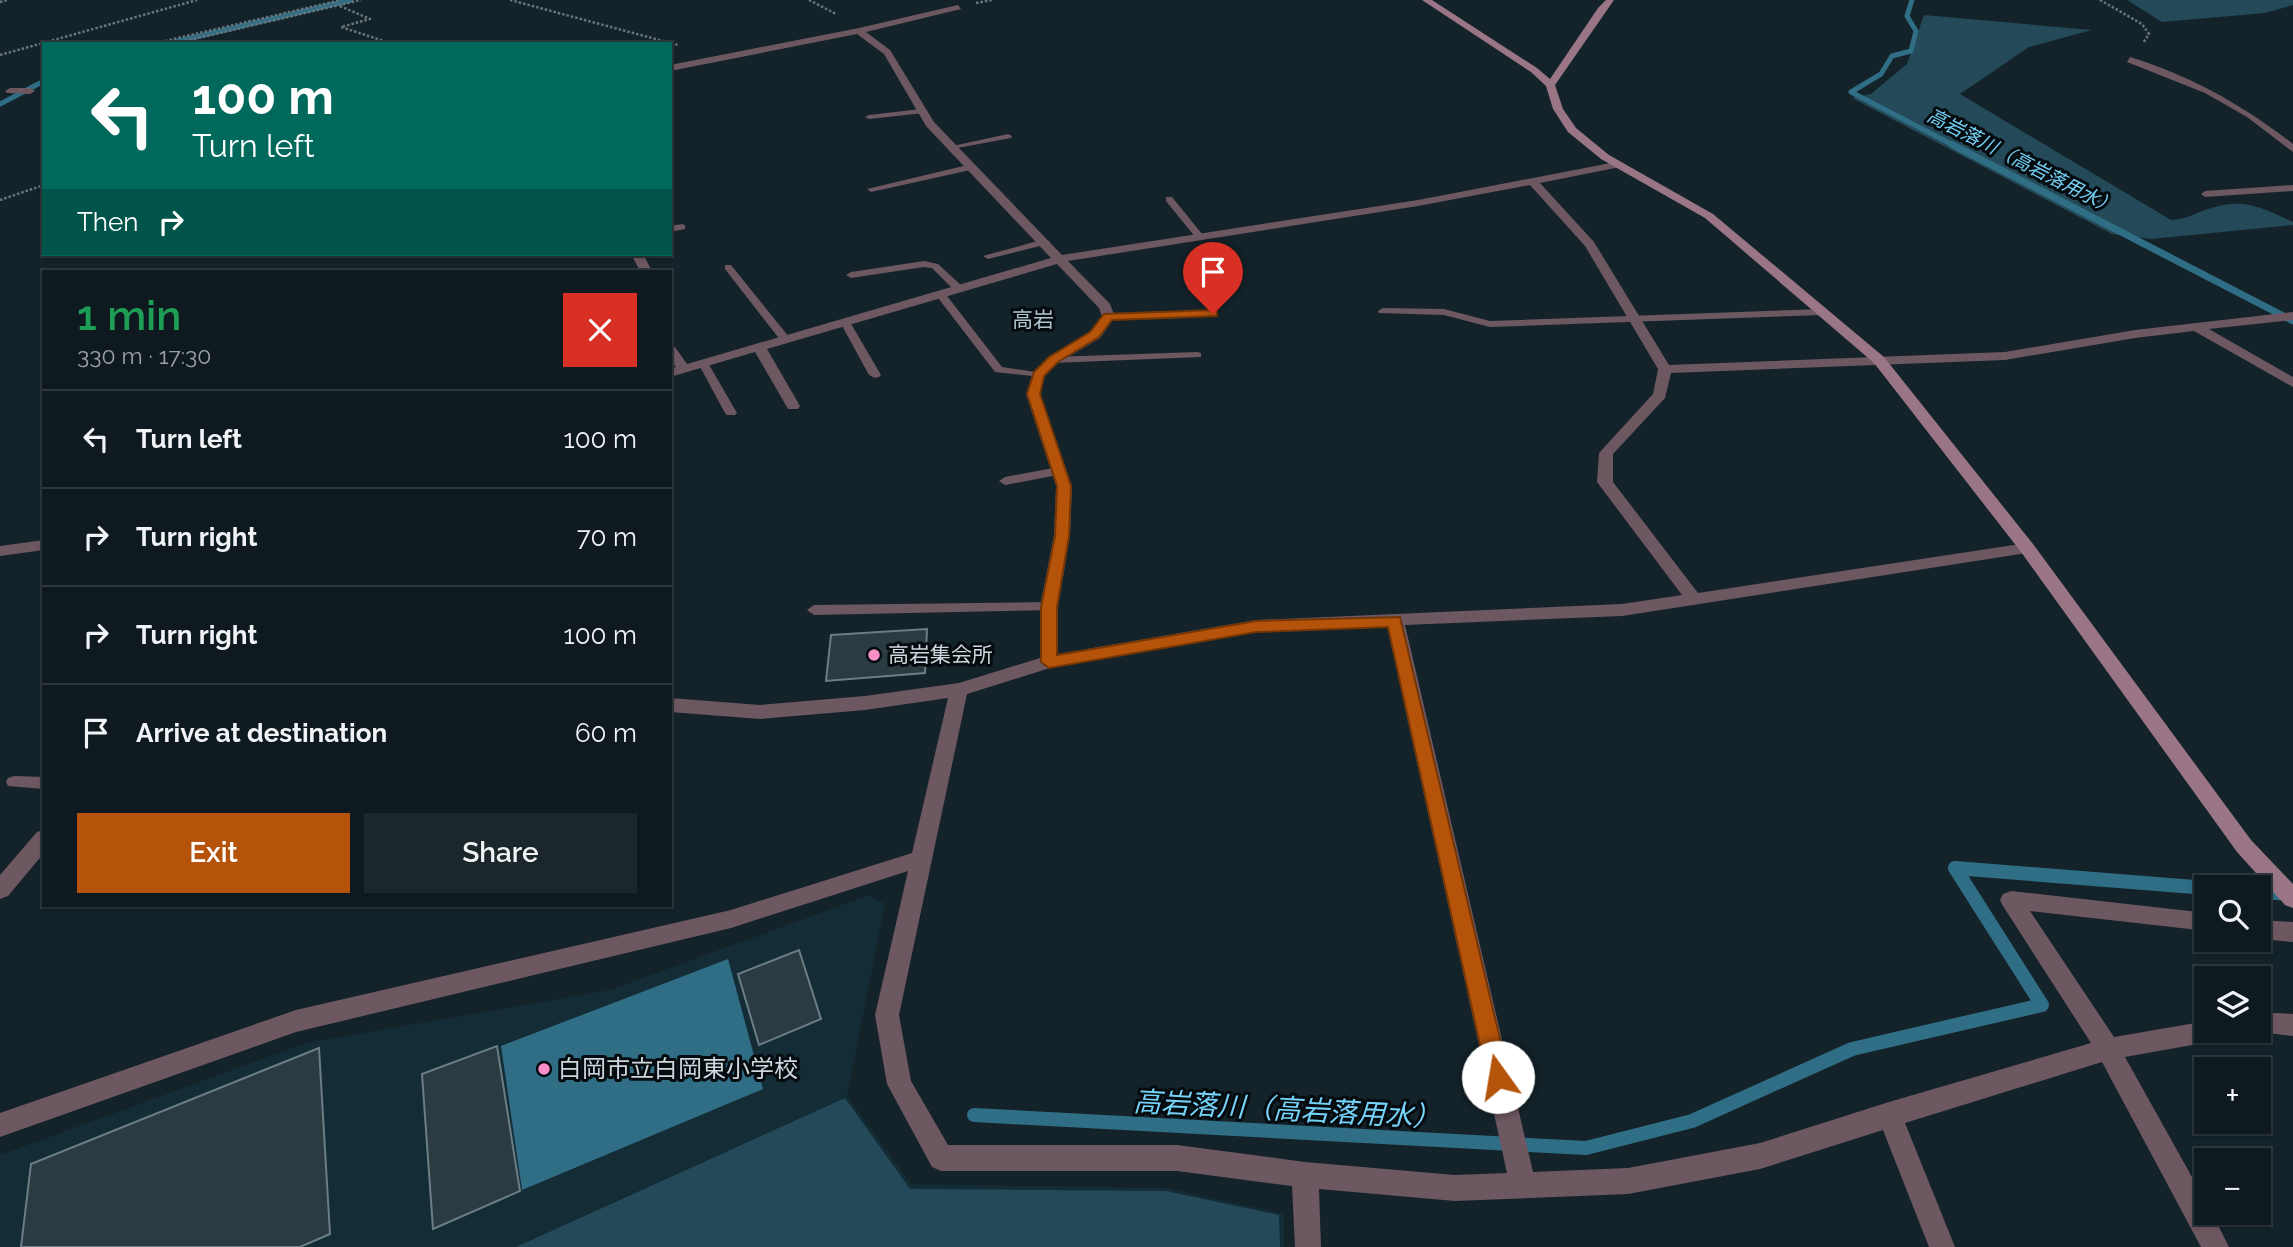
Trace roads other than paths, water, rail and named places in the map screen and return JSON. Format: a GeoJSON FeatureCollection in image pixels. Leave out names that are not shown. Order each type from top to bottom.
{"type":"FeatureCollection","features":[{"type":"Feature","properties":{"kind":"street"},"geometry":{"type":"LineString","coordinates":[[1426,0],[1534,71],[1549,85],[1558,109],[1573,130],[1616,165],[1709,216],[1879,360],[2027,548],[2244,846],[2293,899]]}},
{"type":"Feature","properties":{"kind":"street"},"geometry":{"type":"LineString","coordinates":[[1549,85],[1564,68],[1592,19],[1610,0]]}},
{"type":"Feature","properties":{"kind":"street"},"geometry":{"type":"LineString","coordinates":[[672,68],[859,31],[958,7]]}},
{"type":"Feature","properties":{"kind":"street"},"geometry":{"type":"LineString","coordinates":[[859,31],[887,52],[921,111],[1105,307],[1109,317],[1095,335],[1054,360],[1038,375],[1034,394],[1064,486],[1062,536],[1049,607],[1049,662]]}},
{"type":"Feature","properties":{"kind":"street"},"geometry":{"type":"LineString","coordinates":[[2130,60],[2208,91],[2250,115],[2293,149]]}},
{"type":"Feature","properties":{"kind":"street"},"geometry":{"type":"LineString","coordinates":[[10,91],[30,91]]}},
{"type":"Feature","properties":{"kind":"street"},"geometry":{"type":"LineString","coordinates":[[677,371],[1061,259],[1418,203],[1616,165]]}},
{"type":"Feature","properties":{"kind":"street"},"geometry":{"type":"LineString","coordinates":[[1532,181],[1590,244],[1665,369],[1660,394],[1605,453],[1605,482],[1694,599]]}},
{"type":"Feature","properties":{"kind":"street"},"geometry":{"type":"LineString","coordinates":[[1665,369],[2005,356],[2194,326],[2293,316]]}},
{"type":"Feature","properties":{"kind":"street"},"geometry":{"type":"LineString","coordinates":[[2194,326],[2293,383]]}},
{"type":"Feature","properties":{"kind":"street"},"geometry":{"type":"LineString","coordinates":[[759,347],[793,406]]}},
{"type":"Feature","properties":{"kind":"street"},"geometry":{"type":"LineString","coordinates":[[3,554],[42,545]]}},
{"type":"Feature","properties":{"kind":"street"},"geometry":{"type":"LineString","coordinates":[[672,705],[760,712],[865,703],[959,690],[1049,662],[1256,626],[1622,610],[2027,548]]}},
{"type":"Feature","properties":{"kind":"street"},"geometry":{"type":"LineString","coordinates":[[1395,621],[1522,1185]]}},
{"type":"Feature","properties":{"kind":"street"},"geometry":{"type":"LineString","coordinates":[[959,690],[887,1015],[898,1084],[941,1158],[1177,1158],[1305,1175],[1455,1188],[1628,1181],[1760,1156],[1889,1114],[2108,1049],[2194,1034]]}},
{"type":"Feature","properties":{"kind":"street"},"geometry":{"type":"LineString","coordinates":[[0,890],[8,869],[42,840]]}},
{"type":"Feature","properties":{"kind":"street"},"geometry":{"type":"LineString","coordinates":[[0,1125],[296,1021],[731,919],[920,859]]}},
{"type":"Feature","properties":{"kind":"street"},"geometry":{"type":"LineString","coordinates":[[2194,921],[2011,900],[2108,1049],[2216,1247]]}},
{"type":"Feature","properties":{"kind":"street"},"geometry":{"type":"LineString","coordinates":[[2271,930],[2293,932]]}},
{"type":"Feature","properties":{"kind":"street"},"geometry":{"type":"LineString","coordinates":[[2271,1024],[2293,1025]]}},
{"type":"Feature","properties":{"kind":"street"},"geometry":{"type":"LineString","coordinates":[[1889,1114],[1942,1247]]}},
{"type":"Feature","properties":{"kind":"street"},"geometry":{"type":"LineString","coordinates":[[1305,1175],[1308,1247]]}},
{"type":"Feature","properties":{"kind":"lane"},"geometry":{"type":"LineString","coordinates":[[869,117],[921,111]]}},
{"type":"Feature","properties":{"kind":"lane"},"geometry":{"type":"LineString","coordinates":[[952,147],[1008,136]]}},
{"type":"Feature","properties":{"kind":"lane"},"geometry":{"type":"LineString","coordinates":[[871,189],[972,167]]}},
{"type":"Feature","properties":{"kind":"lane"},"geometry":{"type":"LineString","coordinates":[[2205,194],[2293,188]]}},
{"type":"Feature","properties":{"kind":"lane"},"geometry":{"type":"LineString","coordinates":[[1169,199],[1199,236]]}},
{"type":"Feature","properties":{"kind":"lane"},"geometry":{"type":"LineString","coordinates":[[672,229],[682,227]]}},
{"type":"Feature","properties":{"kind":"lane"},"geometry":{"type":"LineString","coordinates":[[988,256],[1045,242]]}},
{"type":"Feature","properties":{"kind":"lane"},"geometry":{"type":"LineString","coordinates":[[851,275],[924,264],[935,266],[959,289]]}},
{"type":"Feature","properties":{"kind":"lane"},"geometry":{"type":"LineString","coordinates":[[728,267],[785,339]]}},
{"type":"Feature","properties":{"kind":"lane"},"geometry":{"type":"LineString","coordinates":[[940,294],[999,370],[1038,375]]}},
{"type":"Feature","properties":{"kind":"lane"},"geometry":{"type":"LineString","coordinates":[[1383,311],[1444,312],[1490,324],[1823,312]]}},
{"type":"Feature","properties":{"kind":"lane"},"geometry":{"type":"LineString","coordinates":[[1109,317],[1213,314]]}},
{"type":"Feature","properties":{"kind":"lane"},"geometry":{"type":"LineString","coordinates":[[845,322],[875,375]]}},
{"type":"Feature","properties":{"kind":"lane"},"geometry":{"type":"LineString","coordinates":[[1054,360],[1197,355]]}},
{"type":"Feature","properties":{"kind":"lane"},"geometry":{"type":"LineString","coordinates":[[703,363],[731,414]]}},
{"type":"Feature","properties":{"kind":"lane"},"geometry":{"type":"LineString","coordinates":[[1005,481],[1059,471]]}},
{"type":"Feature","properties":{"kind":"lane"},"geometry":{"type":"LineString","coordinates":[[814,610],[1049,607]]}},
{"type":"Feature","properties":{"kind":"lane"},"geometry":{"type":"LineString","coordinates":[[15,782],[42,783]]}},
{"type":"Feature","properties":{"kind":"waterway"},"geometry":{"type":"LineString","coordinates":[[174,42],[351,0]]}},
{"type":"Feature","properties":{"kind":"waterway","name":"高岩落川（高岩落用水）"},"geometry":{"type":"LineString","coordinates":[[1912,0],[1907,16],[1916,31],[1911,51],[1892,56],[1881,74],[1851,92],[1957,147]]}},
{"type":"Feature","properties":{"kind":"waterway"},"geometry":{"type":"LineString","coordinates":[[0,104],[42,82]]}},
{"type":"Feature","properties":{"kind":"waterway","name":"高岩落川（高岩落用水）"},"geometry":{"type":"LineString","coordinates":[[1953,145],[2293,321]]}},
{"type":"Feature","properties":{"kind":"waterway","name":"高岩落川（高岩落用水）"},"geometry":{"type":"LineString","coordinates":[[974,1115],[1586,1148],[1692,1121],[1852,1049],[2042,1005],[1955,868],[2194,887]]}},
{"type":"Feature","properties":{"kind":"waterway","name":"高岩落川（高岩落用水）"},"geometry":{"type":"LineString","coordinates":[[2271,893],[2293,894]]}},
{"type":"Feature","properties":{"kind":"place","name":"高岩集会所"},"geometry":{"type":"Point","coordinates":[874,655]}},
{"type":"Feature","properties":{"kind":"place","name":"白岡市立白岡東小学校"},"geometry":{"type":"Point","coordinates":[544,1069]}},
{"type":"Feature","properties":{"kind":"district","name":"高岩"},"geometry":{"type":"Point","coordinates":[1033,320]}}]}
